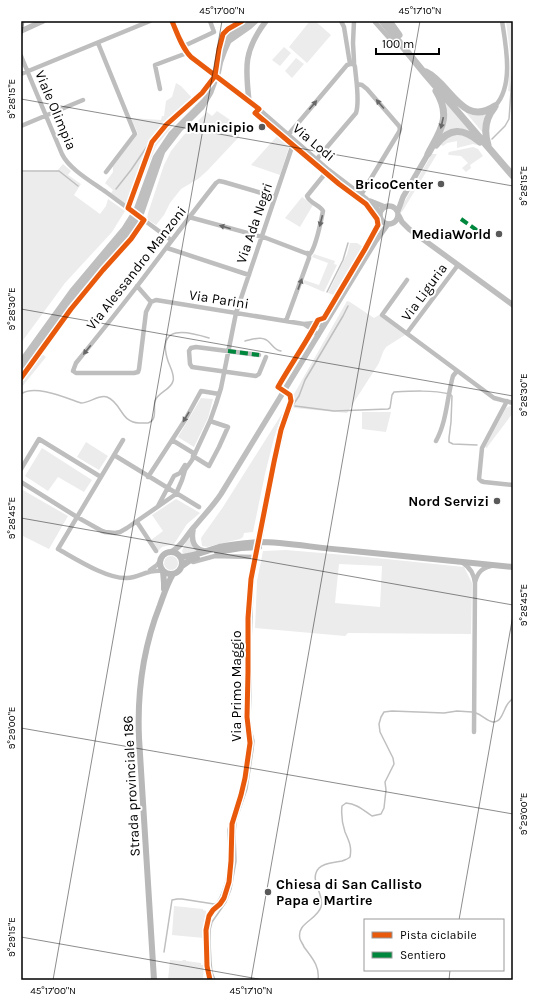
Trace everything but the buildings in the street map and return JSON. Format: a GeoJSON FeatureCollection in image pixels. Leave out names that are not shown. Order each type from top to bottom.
{"type":"FeatureCollection","features":[{"type":"Feature","properties":{"kind":"main road"},"geometry":{"type":"LineString","coordinates":[[382,21],[513,176]]}},
{"type":"Feature","properties":{"kind":"main road"},"geometry":{"type":"LineString","coordinates":[[389,21],[399,35],[406,50]]}},
{"type":"Feature","properties":{"kind":"main road"},"geometry":{"type":"LineString","coordinates":[[424,72],[434,77],[466,109],[484,112],[495,106]]}},
{"type":"Feature","properties":{"kind":"main road"},"geometry":{"type":"LineString","coordinates":[[424,72],[444,106],[442,127],[428,154]]}},
{"type":"Feature","properties":{"kind":"main road"},"geometry":{"type":"LineString","coordinates":[[492,152],[486,135],[486,129],[488,117],[495,106]]}},
{"type":"Feature","properties":{"kind":"main road"},"geometry":{"type":"LineString","coordinates":[[428,154],[442,137],[451,132],[469,134],[476,138],[486,149],[492,152]]}},
{"type":"Feature","properties":{"kind":"main road"},"geometry":{"type":"LineString","coordinates":[[180,556],[195,555],[221,547],[242,543],[280,543],[513,567]]}},
{"type":"Feature","properties":{"kind":"main road"},"geometry":{"type":"LineString","coordinates":[[163,594],[173,574],[180,570],[189,561],[202,556],[241,548],[299,546]]}},
{"type":"Feature","properties":{"kind":"main road"},"geometry":{"type":"LineString","coordinates":[[163,594],[163,571],[160,566],[164,554],[176,552],[180,556],[184,565]]}},
{"type":"Feature","properties":{"kind":"main road"},"geometry":{"type":"LineString","coordinates":[[163,571],[168,574],[173,574]]}},
{"type":"Feature","properties":{"kind":"main road","name":"Strada provinciale 186"},"geometry":{"type":"LineString","coordinates":[[154,980],[139,738],[139,704],[140,682],[145,651],[151,628],[163,594]]}},
{"type":"Feature","properties":{"kind":"street"},"geometry":{"type":"LineString","coordinates":[[22,30],[43,21]]}},
{"type":"Feature","properties":{"kind":"street"},"geometry":{"type":"LineString","coordinates":[[21,74],[150,21]]}},
{"type":"Feature","properties":{"kind":"street"},"geometry":{"type":"LineString","coordinates":[[172,21],[187,53],[249,102]]}},
{"type":"Feature","properties":{"kind":"street"},"geometry":{"type":"LineString","coordinates":[[184,46],[214,32],[210,21]]}},
{"type":"Feature","properties":{"kind":"street"},"geometry":{"type":"LineString","coordinates":[[249,102],[246,77],[248,53],[252,42],[266,21]]}},
{"type":"Feature","properties":{"kind":"street"},"geometry":{"type":"LineString","coordinates":[[316,160],[356,113],[357,108],[355,67],[352,64],[344,27],[341,21]]}},
{"type":"Feature","properties":{"kind":"street"},"geometry":{"type":"LineString","coordinates":[[352,64],[354,61],[354,21]]}},
{"type":"Feature","properties":{"kind":"street"},"geometry":{"type":"LineString","coordinates":[[374,21],[397,47]]}},
{"type":"Feature","properties":{"kind":"street"},"geometry":{"type":"LineString","coordinates":[[495,106],[503,95],[507,61],[502,21]]}},
{"type":"Feature","properties":{"kind":"street"},"geometry":{"type":"LineString","coordinates":[[98,43],[135,134],[106,172]]}},
{"type":"Feature","properties":{"kind":"street"},"geometry":{"type":"LineString","coordinates":[[160,89],[155,65],[187,53]]}},
{"type":"Feature","properties":{"kind":"street","name":"Viale Olimpia"},"geometry":{"type":"LineString","coordinates":[[21,56],[62,154],[68,163],[171,240]]}},
{"type":"Feature","properties":{"kind":"street"},"geometry":{"type":"LineString","coordinates":[[288,135],[347,65],[352,64]]}},
{"type":"Feature","properties":{"kind":"street"},"geometry":{"type":"LineString","coordinates":[[129,209],[152,142],[166,125],[202,93],[215,76]]}},
{"type":"Feature","properties":{"kind":"street"},"geometry":{"type":"LineString","coordinates":[[357,84],[362,85],[367,89],[400,129],[363,197]]}},
{"type":"Feature","properties":{"kind":"street"},"geometry":{"type":"LineString","coordinates":[[21,126],[83,100]]}},
{"type":"Feature","properties":{"kind":"street","name":"Via Lodi"},"geometry":{"type":"LineString","coordinates":[[249,102],[316,160],[376,208],[381,218]]}},
{"type":"Feature","properties":{"kind":"street","name":"Via Ada Negri"},"geometry":{"type":"LineString","coordinates":[[194,455],[210,421],[219,394],[236,313],[294,140]]}},
{"type":"Feature","properties":{"kind":"street"},"geometry":{"type":"LineString","coordinates":[[171,552],[176,550],[209,511],[221,494],[375,242],[391,224],[398,219],[403,197],[428,154]]}},
{"type":"Feature","properties":{"kind":"street"},"geometry":{"type":"LineString","coordinates":[[189,217],[262,237],[307,253],[311,253],[323,211],[308,199],[307,196],[328,170]]}},
{"type":"Feature","properties":{"kind":"street","name":"Via Alessandro Manzoni"},"geometry":{"type":"LineString","coordinates":[[151,302],[146,312],[138,372],[76,373],[74,371],[76,363],[167,248],[171,240],[216,183],[219,181],[224,182],[275,197]]}},
{"type":"Feature","properties":{"kind":"street","name":"Via Lodi"},"geometry":{"type":"LineString","coordinates":[[363,197],[387,206]]}},
{"type":"Feature","properties":{"kind":"street"},"geometry":{"type":"LineString","coordinates":[[375,242],[382,210],[403,197]]}},
{"type":"Feature","properties":{"kind":"street"},"geometry":{"type":"LineString","coordinates":[[387,206],[395,207],[402,222],[409,229],[513,305]]}},
{"type":"Feature","properties":{"kind":"street"},"geometry":{"type":"LineString","coordinates":[[381,218],[391,224],[409,229]]}},
{"type":"Feature","properties":{"kind":"street"},"geometry":{"type":"LineString","coordinates":[[167,248],[249,275]]}},
{"type":"Feature","properties":{"kind":"street"},"geometry":{"type":"LineString","coordinates":[[286,321],[309,258],[307,253]]}},
{"type":"Feature","properties":{"kind":"street","name":"Via Liguria"},"geometry":{"type":"LineString","coordinates":[[408,333],[458,265]]}},
{"type":"Feature","properties":{"kind":"street"},"geometry":{"type":"LineString","coordinates":[[407,280],[382,315],[494,398],[513,403]]}},
{"type":"Feature","properties":{"kind":"street"},"geometry":{"type":"LineString","coordinates":[[137,286],[151,302]]}},
{"type":"Feature","properties":{"kind":"street","name":"Via Parini"},"geometry":{"type":"LineString","coordinates":[[151,302],[156,300],[304,324],[314,323],[323,326]]}},
{"type":"Feature","properties":{"kind":"street"},"geometry":{"type":"LineString","coordinates":[[304,324],[312,329],[318,336]]}},
{"type":"Feature","properties":{"kind":"street"},"geometry":{"type":"LineString","coordinates":[[259,355],[196,347],[191,348],[189,351],[190,364],[192,367],[256,376],[259,374],[266,357]]}},
{"type":"Feature","properties":{"kind":"street"},"geometry":{"type":"LineString","coordinates":[[436,441],[439,437],[443,422],[453,376],[457,371]]}},
{"type":"Feature","properties":{"kind":"street"},"geometry":{"type":"LineString","coordinates":[[148,477],[201,391],[219,394]]}},
{"type":"Feature","properties":{"kind":"street"},"geometry":{"type":"LineString","coordinates":[[507,402],[482,448],[479,479],[484,482],[513,485]]}},
{"type":"Feature","properties":{"kind":"street"},"geometry":{"type":"LineString","coordinates":[[172,440],[209,466],[228,427],[210,421]]}},
{"type":"Feature","properties":{"kind":"street"},"geometry":{"type":"LineString","coordinates":[[21,469],[39,439],[102,477]]}},
{"type":"Feature","properties":{"kind":"street"},"geometry":{"type":"LineString","coordinates":[[123,440],[58,549],[102,572],[121,578],[131,578],[154,570],[163,571]]}},
{"type":"Feature","properties":{"kind":"street"},"geometry":{"type":"LineString","coordinates":[[114,455],[199,508]]}},
{"type":"Feature","properties":{"kind":"street"},"geometry":{"type":"LineString","coordinates":[[157,508],[174,476],[180,473],[189,459],[194,455]]}},
{"type":"Feature","properties":{"kind":"street"},"geometry":{"type":"LineString","coordinates":[[21,482],[77,517],[102,530],[109,532],[120,532],[137,522],[176,494],[185,470],[194,455]]}},
{"type":"Feature","properties":{"kind":"street"},"geometry":{"type":"LineString","coordinates":[[137,522],[156,551]]}},
{"type":"Feature","properties":{"kind":"street"},"geometry":{"type":"LineString","coordinates":[[194,527],[192,537],[193,542],[198,549],[206,551]]}},
{"type":"Feature","properties":{"kind":"street"},"geometry":{"type":"LineString","coordinates":[[180,556],[185,539]]}},
{"type":"Feature","properties":{"kind":"street","name":"Via Primo Maggio"},"geometry":{"type":"LineString","coordinates":[[184,565],[215,556],[254,558],[248,618],[246,717],[250,743],[244,784],[232,824],[229,882],[224,898],[209,916],[206,930],[207,966],[210,980]]}},
{"type":"Feature","properties":{"kind":"street"},"geometry":{"type":"LineString","coordinates":[[147,572],[161,560]]}},
{"type":"Feature","properties":{"kind":"street"},"geometry":{"type":"LineString","coordinates":[[460,562],[465,564],[471,570],[475,583],[474,732]]}},
{"type":"Feature","properties":{"kind":"street"},"geometry":{"type":"LineString","coordinates":[[475,583],[478,574],[485,568],[493,565]]}},
{"type":"Feature","properties":{"kind":"shaded area"},"geometry":{"type":"Polygon","coordinates":[[[244,21],[260,21],[231,43],[213,94],[204,109],[182,131],[165,153],[144,214],[126,241],[68,310],[21,375],[21,357],[70,289],[122,227],[134,208],[153,156],[169,132],[202,99],[214,84],[218,73],[218,63],[223,39],[227,33],[244,21]]]}},
{"type":"Feature","properties":{"kind":"shaded area"},"geometry":{"type":"Polygon","coordinates":[[[310,21],[315,21],[331,35],[307,63],[289,47],[310,21]]]}},
{"type":"Feature","properties":{"kind":"shaded area"},"geometry":{"type":"Polygon","coordinates":[[[506,21],[513,21],[513,92],[508,91],[510,53],[506,21]]]}},
{"type":"Feature","properties":{"kind":"shaded area"},"geometry":{"type":"Polygon","coordinates":[[[284,47],[291,53],[280,66],[272,60],[284,47]]]}},
{"type":"Feature","properties":{"kind":"shaded area"},"geometry":{"type":"Polygon","coordinates":[[[296,58],[304,64],[292,78],[285,71],[296,58]]]}},
{"type":"Feature","properties":{"kind":"shaded area"},"geometry":{"type":"Polygon","coordinates":[[[176,83],[181,86],[196,102],[175,123],[156,146],[132,205],[127,206],[111,193],[113,190],[105,183],[113,172],[113,166],[138,134],[131,118],[161,120],[162,116],[164,116],[166,101],[172,97],[176,83]]]}},
{"type":"Feature","properties":{"kind":"shaded area"},"geometry":{"type":"Polygon","coordinates":[[[444,101],[473,134],[442,135],[444,101]]]}},
{"type":"Feature","properties":{"kind":"shaded area"},"geometry":{"type":"Polygon","coordinates":[[[463,109],[490,111],[483,133],[463,109]]]}},
{"type":"Feature","properties":{"kind":"shaded area"},"geometry":{"type":"Polygon","coordinates":[[[217,111],[242,128],[238,138],[207,171],[198,179],[181,189],[156,225],[147,219],[148,213],[164,165],[171,151],[183,136],[207,112],[212,116],[217,111]]]}},
{"type":"Feature","properties":{"kind":"shaded area"},"geometry":{"type":"Polygon","coordinates":[[[279,134],[290,144],[280,175],[251,165],[279,134]]]}},
{"type":"Feature","properties":{"kind":"shaded area"},"geometry":{"type":"Polygon","coordinates":[[[459,134],[472,139],[481,146],[473,144],[457,148],[457,141],[447,143],[443,146],[440,144],[447,137],[459,134]]]}},
{"type":"Feature","properties":{"kind":"shaded area"},"geometry":{"type":"Polygon","coordinates":[[[473,147],[478,149],[483,156],[470,165],[471,168],[466,172],[462,168],[468,163],[461,156],[448,154],[449,152],[473,147]]]}},
{"type":"Feature","properties":{"kind":"shaded area"},"geometry":{"type":"Polygon","coordinates":[[[432,154],[437,154],[401,212],[402,206],[432,154]]]}},
{"type":"Feature","properties":{"kind":"shaded area"},"geometry":{"type":"Polygon","coordinates":[[[63,164],[71,171],[68,175],[81,184],[74,195],[100,214],[106,206],[108,199],[125,211],[112,232],[65,283],[21,343],[21,172],[57,171],[63,164]]]}},
{"type":"Feature","properties":{"kind":"shaded area"},"geometry":{"type":"Polygon","coordinates":[[[302,197],[313,205],[300,227],[285,218],[302,197]]]}},
{"type":"Feature","properties":{"kind":"shaded area"},"geometry":{"type":"Polygon","coordinates":[[[350,243],[357,243],[363,247],[334,295],[328,293],[347,254],[350,243]]]}},
{"type":"Feature","properties":{"kind":"shaded area"},"geometry":{"type":"Polygon","coordinates":[[[314,254],[335,261],[334,264],[337,265],[324,292],[303,283],[304,280],[319,285],[328,263],[312,257],[314,254]]]}},
{"type":"Feature","properties":{"kind":"shaded area"},"geometry":{"type":"Polygon","coordinates":[[[347,301],[374,318],[379,315],[405,335],[386,347],[379,363],[347,413],[294,408],[292,403],[294,394],[347,301]]]}},
{"type":"Feature","properties":{"kind":"shaded area"},"geometry":{"type":"Polygon","coordinates":[[[42,354],[46,357],[21,388],[21,381],[42,354]]]}},
{"type":"Feature","properties":{"kind":"shaded area"},"geometry":{"type":"Polygon","coordinates":[[[201,398],[213,399],[208,418],[194,447],[178,437],[201,398]]]}},
{"type":"Feature","properties":{"kind":"shaded area"},"geometry":{"type":"Polygon","coordinates":[[[512,405],[513,413],[487,448],[485,447],[506,408],[512,405]]]}},
{"type":"Feature","properties":{"kind":"shaded area"},"geometry":{"type":"Polygon","coordinates":[[[283,412],[274,438],[265,474],[253,532],[244,533],[243,537],[240,539],[207,547],[202,546],[201,538],[223,507],[283,412]]]}},
{"type":"Feature","properties":{"kind":"shaded area"},"geometry":{"type":"Polygon","coordinates":[[[362,412],[391,412],[386,432],[362,429],[362,412]]]}},
{"type":"Feature","properties":{"kind":"shaded area"},"geometry":{"type":"Polygon","coordinates":[[[86,442],[108,456],[99,470],[77,457],[86,442]]]}},
{"type":"Feature","properties":{"kind":"shaded area"},"geometry":{"type":"Polygon","coordinates":[[[42,448],[92,480],[84,492],[58,477],[48,491],[25,476],[42,448]]]}},
{"type":"Feature","properties":{"kind":"shaded area"},"geometry":{"type":"Polygon","coordinates":[[[21,489],[68,516],[49,549],[21,535],[21,489]]]}},
{"type":"Feature","properties":{"kind":"shaded area"},"geometry":{"type":"Polygon","coordinates":[[[176,499],[200,513],[187,524],[174,544],[162,547],[158,551],[151,540],[163,531],[152,515],[176,499]]]}},
{"type":"Feature","properties":{"kind":"shaded area"},"geometry":{"type":"Polygon","coordinates":[[[190,536],[200,552],[189,555],[183,553],[182,551],[190,536]]]}},
{"type":"Feature","properties":{"kind":"shaded area"},"geometry":{"type":"Polygon","coordinates":[[[286,550],[464,567],[472,583],[471,634],[348,633],[345,636],[255,628],[257,581],[263,551],[286,550]],[[339,564],[335,603],[380,607],[382,566],[339,564]]]}},
{"type":"Feature","properties":{"kind":"shaded area"},"geometry":{"type":"Polygon","coordinates":[[[168,556],[174,556],[178,560],[178,566],[174,570],[168,570],[164,566],[164,560],[168,556]]]}},
{"type":"Feature","properties":{"kind":"shaded area"},"geometry":{"type":"Polygon","coordinates":[[[174,906],[203,909],[206,911],[204,938],[172,935],[174,906]]]}},
{"type":"Feature","properties":{"kind":"shaded area"},"geometry":{"type":"Polygon","coordinates":[[[170,960],[186,960],[201,963],[201,965],[204,965],[203,980],[168,980],[170,960]]]}},
{"type":"Feature","properties":{"kind":"waterway"},"geometry":{"type":"LineString","coordinates":[[492,139],[505,126],[509,119],[513,63]]}},
{"type":"Feature","properties":{"kind":"waterway"},"geometry":{"type":"LineString","coordinates":[[195,96],[207,83]]}},
{"type":"Feature","properties":{"kind":"waterway"},"geometry":{"type":"LineString","coordinates":[[116,189],[150,142]]}},
{"type":"Feature","properties":{"kind":"waterway"},"geometry":{"type":"LineString","coordinates":[[21,171],[59,171],[78,186]]}},
{"type":"Feature","properties":{"kind":"waterway"},"geometry":{"type":"LineString","coordinates":[[327,292],[343,260],[348,243]]}},
{"type":"Feature","properties":{"kind":"waterway"},"geometry":{"type":"LineString","coordinates":[[262,539],[275,469],[285,426],[305,380],[348,306]]}},
{"type":"Feature","properties":{"kind":"waterway"},"geometry":{"type":"LineString","coordinates":[[21,394],[27,391],[42,391],[81,403],[104,396],[116,403],[124,416],[128,419],[133,422],[148,423],[154,417],[155,401],[159,395],[170,387],[173,381],[173,374],[165,349],[166,341],[170,336],[183,332],[209,338]]}},
{"type":"Feature","properties":{"kind":"waterway"},"geometry":{"type":"LineString","coordinates":[[245,341],[261,338],[281,351]]}},
{"type":"Feature","properties":{"kind":"waterway"},"geometry":{"type":"LineString","coordinates":[[295,406],[334,411],[388,409],[390,408],[392,395],[394,392],[429,391],[450,394],[452,396],[449,442],[453,444],[477,445]]}},
{"type":"Feature","properties":{"kind":"waterway"},"geometry":{"type":"LineString","coordinates":[[258,555],[259,550]]}},
{"type":"Feature","properties":{"kind":"waterway"},"geometry":{"type":"LineString","coordinates":[[215,980],[212,972],[210,930],[212,922],[226,902],[231,889],[236,861],[236,821],[247,789],[254,741],[250,717],[251,643],[253,586],[257,560]]}},
{"type":"Feature","properties":{"kind":"waterway"},"geometry":{"type":"LineString","coordinates":[[476,713],[493,722],[496,722],[500,718],[507,704],[513,698]]}},
{"type":"Feature","properties":{"kind":"waterway"},"geometry":{"type":"LineString","coordinates":[[318,980],[317,966],[300,939],[301,929],[319,911],[321,907],[322,902],[315,877],[319,868],[350,857],[350,844],[342,822],[342,806],[346,803],[353,805],[372,816],[381,814],[384,808],[386,790],[385,782],[394,764],[393,758],[380,732],[379,724],[381,717],[384,712],[392,711],[444,713],[457,711],[472,712]]}},
{"type":"Feature","properties":{"kind":"waterway"},"geometry":{"type":"LineString","coordinates":[[164,952],[172,900],[182,899],[214,904],[217,903],[220,897],[225,885],[228,865],[228,830],[238,797]]}},
{"type":"Feature","properties":{"kind":"marked path"},"geometry":{"type":"LineString","coordinates":[[461,219],[478,231]]}},
{"type":"Feature","properties":{"kind":"marked path"},"geometry":{"type":"LineString","coordinates":[[228,351],[259,355]]}},
{"type":"Feature","properties":{"kind":"cycle path"},"geometry":{"type":"LineString","coordinates":[[172,21],[182,45],[191,57],[259,109],[255,113],[339,184],[366,204],[377,219],[378,225],[324,318],[318,320],[278,387],[290,395],[291,401],[281,430],[251,579],[248,618],[247,717],[250,743],[245,778],[232,824],[229,882],[224,898],[209,916],[206,930],[207,966],[210,980]]}},
{"type":"Feature","properties":{"kind":"cycle path"},"geometry":{"type":"LineString","coordinates":[[21,378],[71,309],[131,239],[144,220],[128,208],[152,142],[166,125],[202,93],[215,76],[223,34],[228,29],[242,21]]}},
{"type":"Feature","properties":{"kind":"place","name":"Municipio"},"geometry":{"type":"Point","coordinates":[262,127]}},
{"type":"Feature","properties":{"kind":"place","name":"BricoCenter"},"geometry":{"type":"Point","coordinates":[441,184]}},
{"type":"Feature","properties":{"kind":"place","name":"MediaWorld"},"geometry":{"type":"Point","coordinates":[499,234]}},
{"type":"Feature","properties":{"kind":"place","name":"Nord Servizi"},"geometry":{"type":"Point","coordinates":[497,501]}},
{"type":"Feature","properties":{"kind":"place","name":"Chiesa di San Callisto Papa e Martire"},"geometry":{"type":"Point","coordinates":[268,892]}}]}
